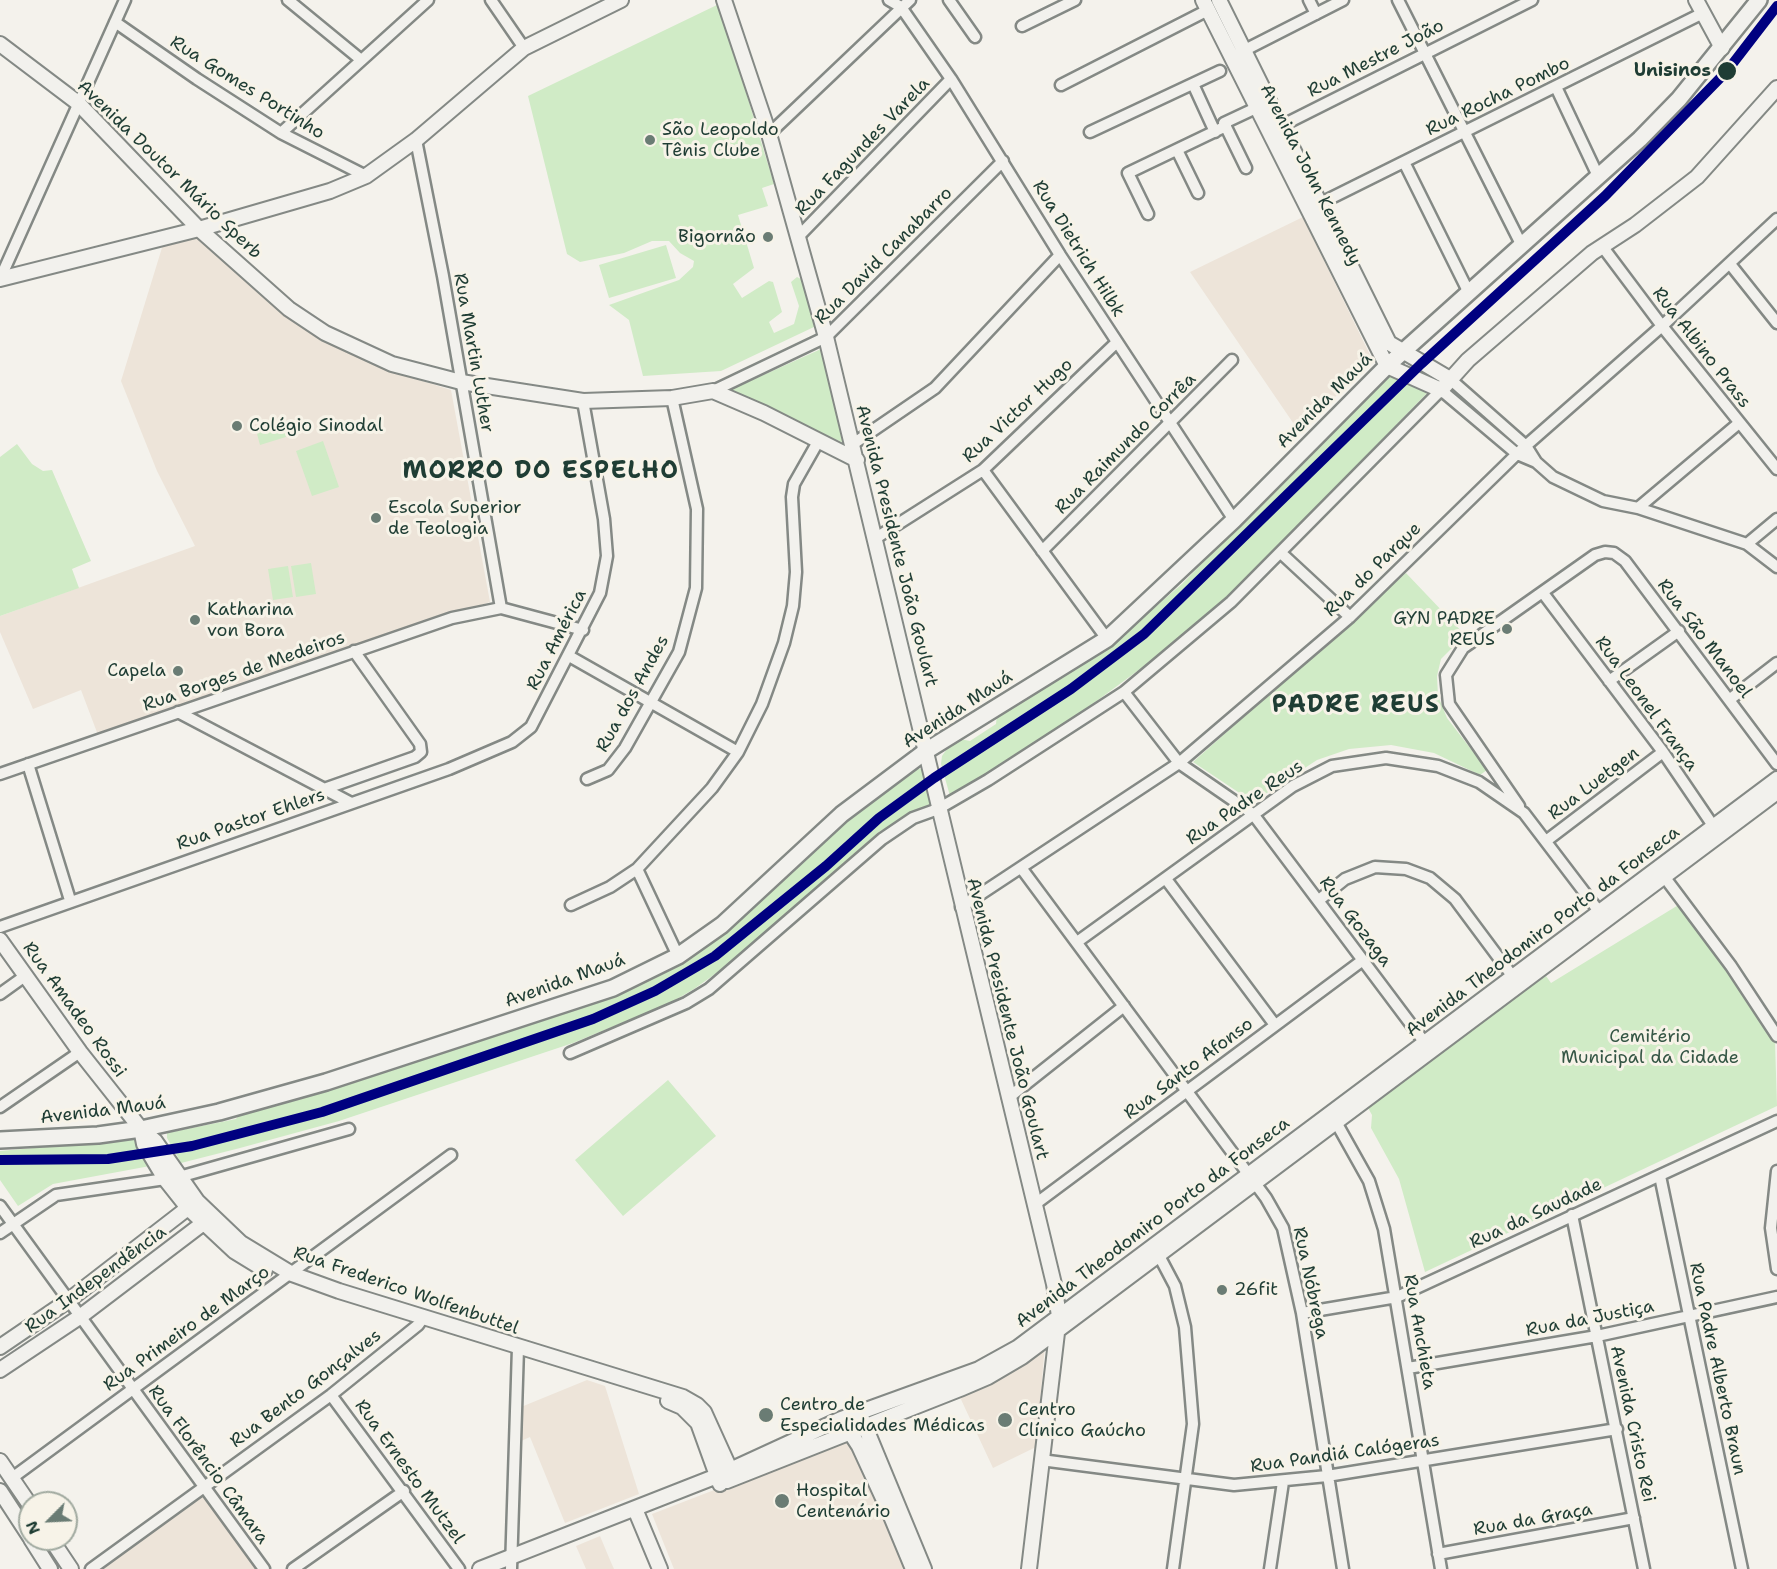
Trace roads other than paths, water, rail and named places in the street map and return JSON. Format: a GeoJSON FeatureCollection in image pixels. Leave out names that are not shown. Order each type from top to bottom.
{"type":"FeatureCollection","features":[{"type":"Feature","properties":{"kind":"main road","name":"Avenida Mauá"},"geometry":{"type":"LineString","coordinates":[[0,1140],[98,1135],[141,1129],[326,1082],[613,988],[678,956],[722,925],[842,814],[926,751],[1107,639],[1234,520],[1403,351],[1521,244],[1599,178],[1679,99],[1759,0]]}},
{"type":"Feature","properties":{"kind":"street"},"geometry":{"type":"LineString","coordinates":[[0,279],[125,0]]}},
{"type":"Feature","properties":{"kind":"street"},"geometry":{"type":"LineString","coordinates":[[281,133],[360,59],[428,0]]}},
{"type":"Feature","properties":{"kind":"street"},"geometry":{"type":"LineString","coordinates":[[491,0],[524,48]]}},
{"type":"Feature","properties":{"kind":"street"},"geometry":{"type":"LineString","coordinates":[[0,279],[199,229],[330,192],[366,176],[416,140],[524,48],[621,0]]}},
{"type":"Feature","properties":{"kind":"street","name":"Avenida Presidente João Goulart"},"geometry":{"type":"LineString","coordinates":[[724,0],[769,134],[826,337],[876,538],[1059,1316]]}},
{"type":"Feature","properties":{"kind":"street","name":"Rua Dietrich Hilbk"},"geometry":{"type":"LineString","coordinates":[[889,0],[905,3],[1060,255],[1234,520]]}},
{"type":"Feature","properties":{"kind":"street"},"geometry":{"type":"LineString","coordinates":[[949,0],[975,37]]}},
{"type":"Feature","properties":{"kind":"street"},"geometry":{"type":"LineString","coordinates":[[1022,27],[1075,0]]}},
{"type":"Feature","properties":{"kind":"street","name":"Avenida John Kennedy"},"geometry":{"type":"LineString","coordinates":[[1219,0],[1256,108],[1274,129]]}},
{"type":"Feature","properties":{"kind":"street"},"geometry":{"type":"LineString","coordinates":[[1309,0],[1316,14]]}},
{"type":"Feature","properties":{"kind":"street"},"geometry":{"type":"LineString","coordinates":[[1237,55],[1343,0]]}},
{"type":"Feature","properties":{"kind":"street"},"geometry":{"type":"LineString","coordinates":[[1398,0],[1521,244]]}},
{"type":"Feature","properties":{"kind":"street","name":"Rua Mestre João"},"geometry":{"type":"LineString","coordinates":[[1274,129],[1532,0]]}},
{"type":"Feature","properties":{"kind":"street"},"geometry":{"type":"LineString","coordinates":[[290,1],[360,59]]}},
{"type":"Feature","properties":{"kind":"street"},"geometry":{"type":"LineString","coordinates":[[769,134],[905,3]]}},
{"type":"Feature","properties":{"kind":"street"},"geometry":{"type":"LineString","coordinates":[[1061,85],[1206,5]]}},
{"type":"Feature","properties":{"kind":"street","name":"Avenida John Kennedy"},"geometry":{"type":"LineString","coordinates":[[1206,5],[1237,55],[1314,207],[1389,343],[1403,351],[1446,385]]}},
{"type":"Feature","properties":{"kind":"street"},"geometry":{"type":"LineString","coordinates":[[1700,6],[1722,48]]}},
{"type":"Feature","properties":{"kind":"street","name":"Rua Rocha Pombo"},"geometry":{"type":"LineString","coordinates":[[1314,207],[1556,87],[1700,6]]}},
{"type":"Feature","properties":{"kind":"street","name":"Rua Gomes Portinho"},"geometry":{"type":"LineString","coordinates":[[115,22],[197,80],[281,133],[366,176]]}},
{"type":"Feature","properties":{"kind":"street","name":"Avenida Doutor Mário Sperb"},"geometry":{"type":"LineString","coordinates":[[1,47],[78,103],[199,229],[289,309],[325,333],[392,364],[461,382],[583,401],[672,398],[713,391]]}},
{"type":"Feature","properties":{"kind":"street"},"geometry":{"type":"LineString","coordinates":[[1090,132],[1220,70]]}},
{"type":"Feature","properties":{"kind":"street","name":"Rua Fagundes Varela"},"geometry":{"type":"LineString","coordinates":[[798,237],[951,79]]}},
{"type":"Feature","properties":{"kind":"street"},"geometry":{"type":"LineString","coordinates":[[1193,84],[1215,132]]}},
{"type":"Feature","properties":{"kind":"street"},"geometry":{"type":"LineString","coordinates":[[1556,87],[1599,178]]}},
{"type":"Feature","properties":{"kind":"street"},"geometry":{"type":"LineString","coordinates":[[570,1053],[686,1003],[710,989],[882,839],[913,818],[938,809],[1043,747],[1124,692],[1231,602],[1468,360],[1602,246],[1659,208],[1697,177],[1777,88]]}},
{"type":"Feature","properties":{"kind":"street"},"geometry":{"type":"LineString","coordinates":[[1766,102],[1777,111]]}},
{"type":"Feature","properties":{"kind":"street"},"geometry":{"type":"LineString","coordinates":[[1246,168],[1224,123],[1256,108]]}},
{"type":"Feature","properties":{"kind":"street"},"geometry":{"type":"LineString","coordinates":[[1148,214],[1128,173],[1226,126]]}},
{"type":"Feature","properties":{"kind":"street","name":"Rua Martin Luther"},"geometry":{"type":"LineString","coordinates":[[416,140],[501,608]]}},
{"type":"Feature","properties":{"kind":"street"},"geometry":{"type":"LineString","coordinates":[[1177,150],[1198,193]]}},
{"type":"Feature","properties":{"kind":"street","name":"Rua David Canabarro"},"geometry":{"type":"LineString","coordinates":[[713,391],[826,337],[1003,160]]}},
{"type":"Feature","properties":{"kind":"street"},"geometry":{"type":"LineString","coordinates":[[1404,162],[1469,293]]}},
{"type":"Feature","properties":{"kind":"street","name":"Avenida John Kennedy"},"geometry":{"type":"LineString","coordinates":[[1314,207],[1387,366]]}},
{"type":"Feature","properties":{"kind":"street","name":"Rua do Parque"},"geometry":{"type":"LineString","coordinates":[[961,907],[1179,763],[1350,617],[1516,454],[1662,326],[1777,219]]}},
{"type":"Feature","properties":{"kind":"street","name":"Rua Albino Prass"},"geometry":{"type":"LineString","coordinates":[[1602,246],[1739,423],[1775,462]]}},
{"type":"Feature","properties":{"kind":"street"},"geometry":{"type":"LineString","coordinates":[[853,444],[935,388],[1060,255]]}},
{"type":"Feature","properties":{"kind":"street"},"geometry":{"type":"LineString","coordinates":[[1730,264],[1777,323]]}},
{"type":"Feature","properties":{"kind":"street","name":"Rua Victor Hugo"},"geometry":{"type":"LineString","coordinates":[[876,538],[983,470],[1118,342]]}},
{"type":"Feature","properties":{"kind":"street","name":"Rua Raimundo Corrêa"},"geometry":{"type":"LineString","coordinates":[[1042,552],[1232,360]]}},
{"type":"Feature","properties":{"kind":"street"},"geometry":{"type":"LineString","coordinates":[[1387,366],[1446,385],[1526,446],[1536,462],[1553,477],[1580,492],[1603,501],[1638,508],[1747,544],[1777,567]]}},
{"type":"Feature","properties":{"kind":"street"},"geometry":{"type":"LineString","coordinates":[[1446,385],[1516,454],[1536,462]]}},
{"type":"Feature","properties":{"kind":"street"},"geometry":{"type":"LineString","coordinates":[[713,391],[857,460]]}},
{"type":"Feature","properties":{"kind":"street","name":"Rua dos Andes"},"geometry":{"type":"LineString","coordinates":[[587,779],[608,770],[616,762],[651,702],[679,652],[696,588],[697,509],[672,398]]}},
{"type":"Feature","properties":{"kind":"street","name":"Rua América"},"geometry":{"type":"LineString","coordinates":[[512,742],[531,727],[583,630],[600,593],[607,556],[604,519],[583,401]]}},
{"type":"Feature","properties":{"kind":"street"},"geometry":{"type":"LineString","coordinates":[[1638,508],[1739,423]]}},
{"type":"Feature","properties":{"kind":"street"},"geometry":{"type":"LineString","coordinates":[[571,905],[610,887],[637,869],[712,788],[738,752],[762,704],[784,643],[793,606],[796,572],[792,497],[794,484],[819,440]]}},
{"type":"Feature","properties":{"kind":"street"},"geometry":{"type":"LineString","coordinates":[[983,470],[1107,639]]}},
{"type":"Feature","properties":{"kind":"street"},"geometry":{"type":"LineString","coordinates":[[1747,544],[1777,519]]}},
{"type":"Feature","properties":{"kind":"street"},"geometry":{"type":"LineString","coordinates":[[1281,553],[1350,617]]}},
{"type":"Feature","properties":{"kind":"street","name":"Rua São Manoel"},"geometry":{"type":"LineString","coordinates":[[1543,594],[1594,555],[1614,553],[1625,561],[1777,764]]}},
{"type":"Feature","properties":{"kind":"street"},"geometry":{"type":"LineString","coordinates":[[1524,813],[1449,704],[1446,675],[1463,648],[1543,594]]}},
{"type":"Feature","properties":{"kind":"street","name":"Rua Leonel França"},"geometry":{"type":"LineString","coordinates":[[1543,594],[1663,752],[1717,832]]}},
{"type":"Feature","properties":{"kind":"street"},"geometry":{"type":"LineString","coordinates":[[501,608],[583,630]]}},
{"type":"Feature","properties":{"kind":"street","name":"Rua Borges de Medeiros"},"geometry":{"type":"LineString","coordinates":[[0,774],[452,618],[501,608]]}},
{"type":"Feature","properties":{"kind":"street"},"geometry":{"type":"LineString","coordinates":[[1609,681],[1679,631]]}},
{"type":"Feature","properties":{"kind":"street"},"geometry":{"type":"LineString","coordinates":[[324,789],[416,757],[421,752],[420,744],[354,651]]}},
{"type":"Feature","properties":{"kind":"street"},"geometry":{"type":"LineString","coordinates":[[569,656],[738,752]]}},
{"type":"Feature","properties":{"kind":"street"},"geometry":{"type":"LineString","coordinates":[[1729,700],[1777,663]]}},
{"type":"Feature","properties":{"kind":"street","name":"Rua Gozaga"},"geometry":{"type":"LineString","coordinates":[[1124,692],[1179,763],[1252,814],[1428,1046]]}},
{"type":"Feature","properties":{"kind":"street"},"geometry":{"type":"LineString","coordinates":[[178,712],[351,802]]}},
{"type":"Feature","properties":{"kind":"street","name":"Rua Pastor Ehlers"},"geometry":{"type":"LineString","coordinates":[[0,927],[70,900],[449,769],[512,742]]}},
{"type":"Feature","properties":{"kind":"street","name":"Rua Luetgen"},"geometry":{"type":"LineString","coordinates":[[1546,841],[1663,752]]}},
{"type":"Feature","properties":{"kind":"street","name":"Rua Padre Reus"},"geometry":{"type":"LineString","coordinates":[[1077,942],[1293,786],[1332,766],[1386,758],[1438,766],[1479,782],[1524,813],[1603,917]]}},
{"type":"Feature","properties":{"kind":"street"},"geometry":{"type":"LineString","coordinates":[[28,764],[70,900]]}},
{"type":"Feature","properties":{"kind":"street","name":"Avenida Theodomiro Porto da Fonseca"},"geometry":{"type":"LineString","coordinates":[[1717,832],[1777,779]]}},
{"type":"Feature","properties":{"kind":"street","name":"Avenida Theodomiro Porto da Fonseca"},"geometry":{"type":"LineString","coordinates":[[1019,1352],[1057,1331],[1088,1302],[1125,1273],[1333,1117],[1717,832],[1777,792]]}},
{"type":"Feature","properties":{"kind":"street"},"geometry":{"type":"LineString","coordinates":[[1319,900],[1345,879],[1374,867],[1406,869],[1430,878],[1455,899],[1515,981]]}},
{"type":"Feature","properties":{"kind":"street","name":"Rua Nóbrega"},"geometry":{"type":"LineString","coordinates":[[1022,868],[1253,1179],[1283,1227],[1302,1312],[1343,1569]]}},
{"type":"Feature","properties":{"kind":"street"},"geometry":{"type":"LineString","coordinates":[[637,869],[678,956]]}},
{"type":"Feature","properties":{"kind":"street"},"geometry":{"type":"LineString","coordinates":[[1662,873],[1731,966],[1777,1036]]}},
{"type":"Feature","properties":{"kind":"street"},"geometry":{"type":"LineString","coordinates":[[1166,879],[1275,1025]]}},
{"type":"Feature","properties":{"kind":"street","name":"Rua Amadeo Rossi"},"geometry":{"type":"LineString","coordinates":[[0,940],[80,1052],[141,1129]]}},
{"type":"Feature","properties":{"kind":"street","name":"Rua Santo Afonso"},"geometry":{"type":"LineString","coordinates":[[1034,1205],[1364,960]]}},
{"type":"Feature","properties":{"kind":"street"},"geometry":{"type":"LineString","coordinates":[[0,994],[26,976]]}},
{"type":"Feature","properties":{"kind":"street"},"geometry":{"type":"LineString","coordinates":[[1008,1098],[1124,1006]]}},
{"type":"Feature","properties":{"kind":"street"},"geometry":{"type":"LineString","coordinates":[[0,1107],[80,1052]]}},
{"type":"Feature","properties":{"kind":"street","name":"Rua Anchieta"},"geometry":{"type":"LineString","coordinates":[[1333,1117],[1370,1181],[1384,1229],[1425,1461],[1441,1569]]}},
{"type":"Feature","properties":{"kind":"street","name":"Rua da Saudade"},"geometry":{"type":"LineString","coordinates":[[1302,1312],[1397,1297],[1777,1121]]}},
{"type":"Feature","properties":{"kind":"street","name":"Rua Frederico Wolfenbuttel"},"geometry":{"type":"LineString","coordinates":[[141,1129],[155,1141],[172,1178],[207,1221],[288,1277],[420,1322],[611,1380],[683,1398],[697,1405],[704,1412],[732,1474]]}},
{"type":"Feature","properties":{"kind":"street"},"geometry":{"type":"LineString","coordinates":[[0,1233],[56,1194],[172,1178],[349,1129]]}},
{"type":"Feature","properties":{"kind":"street","name":"Rua Primeiro de Março"},"geometry":{"type":"LineString","coordinates":[[5,1485],[452,1155]]}},
{"type":"Feature","properties":{"kind":"street"},"geometry":{"type":"LineString","coordinates":[[1777,1171],[1771,1228],[1777,1269]]}},
{"type":"Feature","properties":{"kind":"street","name":"Rua Padre Alberto Braun"},"geometry":{"type":"LineString","coordinates":[[1660,1176],[1742,1569]]}},
{"type":"Feature","properties":{"kind":"street","name":"Rua Independência"},"geometry":{"type":"LineString","coordinates":[[0,1347],[69,1300],[193,1205]]}},
{"type":"Feature","properties":{"kind":"street","name":"Rua Florêncio Câmara"},"geometry":{"type":"LineString","coordinates":[[0,1206],[264,1569]]}},
{"type":"Feature","properties":{"kind":"street","name":"Avenida Cristo Rei"},"geometry":{"type":"LineString","coordinates":[[1572,1215],[1644,1569]]}},
{"type":"Feature","properties":{"kind":"street","name":"Rua Independência"},"geometry":{"type":"LineString","coordinates":[[0,1370],[81,1316],[207,1221]]}},
{"type":"Feature","properties":{"kind":"street"},"geometry":{"type":"LineString","coordinates":[[1156,1250],[1175,1286],[1185,1327],[1193,1424],[1173,1569]]}},
{"type":"Feature","properties":{"kind":"street","name":"Rua da Justiça"},"geometry":{"type":"LineString","coordinates":[[1408,1368],[1597,1336],[1777,1297]]}},
{"type":"Feature","properties":{"kind":"street","name":"Avenida Theodomiro Porto da Fonseca"},"geometry":{"type":"LineString","coordinates":[[480,1569],[510,1565],[790,1450],[865,1427],[929,1395],[958,1384],[988,1377],[1059,1316],[1088,1302]]}},
{"type":"Feature","properties":{"kind":"street"},"geometry":{"type":"LineString","coordinates":[[1029,1569],[1059,1316]]}},
{"type":"Feature","properties":{"kind":"street","name":"Rua Bento Gonçalves"},"geometry":{"type":"LineString","coordinates":[[91,1569],[331,1395],[420,1322]]}},
{"type":"Feature","properties":{"kind":"street"},"geometry":{"type":"LineString","coordinates":[[510,1565],[518,1352]]}},
{"type":"Feature","properties":{"kind":"street","name":"Rua Frederico Wolfenbuttel"},"geometry":{"type":"LineString","coordinates":[[611,1380],[671,1402],[692,1414],[698,1423],[719,1480]]}},
{"type":"Feature","properties":{"kind":"street","name":"Rua Ernesto Mutzel"},"geometry":{"type":"LineString","coordinates":[[331,1395],[404,1491],[459,1569]]}},
{"type":"Feature","properties":{"kind":"street","name":"Avenida Theodomiro Porto da Fonseca"},"geometry":{"type":"LineString","coordinates":[[790,1450],[842,1419],[859,1412],[929,1395]]}},
{"type":"Feature","properties":{"kind":"street"},"geometry":{"type":"LineString","coordinates":[[859,1412],[924,1569]]}},
{"type":"Feature","properties":{"kind":"street"},"geometry":{"type":"LineString","coordinates":[[842,1419],[888,1509],[914,1569]]}},
{"type":"Feature","properties":{"kind":"street","name":"Rua Pandiá Calógeras"},"geometry":{"type":"LineString","coordinates":[[1041,1460],[1234,1485],[1327,1476],[1617,1429]]}},
{"type":"Feature","properties":{"kind":"street"},"geometry":{"type":"LineString","coordinates":[[0,1461],[5,1485],[18,1512]]}},
{"type":"Feature","properties":{"kind":"street"},"geometry":{"type":"LineString","coordinates":[[1270,1569],[1283,1482]]}},
{"type":"Feature","properties":{"kind":"street"},"geometry":{"type":"LineString","coordinates":[[5,1485],[18,1495]]}},
{"type":"Feature","properties":{"kind":"street"},"geometry":{"type":"LineString","coordinates":[[5,1485],[18,1502]]}},
{"type":"Feature","properties":{"kind":"street"},"geometry":{"type":"LineString","coordinates":[[293,1569],[404,1491]]}},
{"type":"Feature","properties":{"kind":"street"},"geometry":{"type":"LineString","coordinates":[[637,1512],[660,1569]]}},
{"type":"Feature","properties":{"kind":"street","name":"Rua da Graça"},"geometry":{"type":"LineString","coordinates":[[1438,1554],[1634,1518]]}},
{"type":"Feature","properties":{"kind":"street"},"geometry":{"type":"LineString","coordinates":[[39,1551],[50,1569]]}},
{"type":"Feature","properties":{"kind":"street"},"geometry":{"type":"LineString","coordinates":[[59,1551],[71,1569]]}},
{"type":"Feature","properties":{"kind":"place","name":"Unisinos"},"geometry":{"type":"Point","coordinates":[1727,71]}},
{"type":"Feature","properties":{"kind":"place","name":"São Leopoldo Tênis Clube"},"geometry":{"type":"Point","coordinates":[650,140]}},
{"type":"Feature","properties":{"kind":"place","name":"Bigornão"},"geometry":{"type":"Point","coordinates":[768,237]}},
{"type":"Feature","properties":{"kind":"place","name":"Colégio Sinodal"},"geometry":{"type":"Point","coordinates":[237,426]}},
{"type":"Feature","properties":{"kind":"place","name":"Escola Superior de Teologia"},"geometry":{"type":"Point","coordinates":[376,518]}},
{"type":"Feature","properties":{"kind":"place","name":"Katharina von Bora"},"geometry":{"type":"Point","coordinates":[195,620]}},
{"type":"Feature","properties":{"kind":"place","name":"GYN PADRE REUS"},"geometry":{"type":"Point","coordinates":[1507,629]}},
{"type":"Feature","properties":{"kind":"place","name":"Capela"},"geometry":{"type":"Point","coordinates":[178,671]}},
{"type":"Feature","properties":{"kind":"place","name":"26fit"},"geometry":{"type":"Point","coordinates":[1222,1290]}},
{"type":"Feature","properties":{"kind":"place","name":"Centro de Especialidades Médicas"},"geometry":{"type":"Point","coordinates":[766,1415]}},
{"type":"Feature","properties":{"kind":"place","name":"Centro Clínico Gaúcho"},"geometry":{"type":"Point","coordinates":[1005,1420]}},
{"type":"Feature","properties":{"kind":"place","name":"Hospital Centenário"},"geometry":{"type":"Point","coordinates":[782,1501]}},
{"type":"Feature","properties":{"kind":"district","name":"MORRO DO ESPELHO"},"geometry":{"type":"Point","coordinates":[541,472]}},
{"type":"Feature","properties":{"kind":"district","name":"PADRE REUS"},"geometry":{"type":"Point","coordinates":[1356,706]}},
{"type":"Feature","properties":{"kind":"park label","name":"Cemitério Municipal da Cidade"},"geometry":{"type":"Point","coordinates":[1650,1047]}}]}
